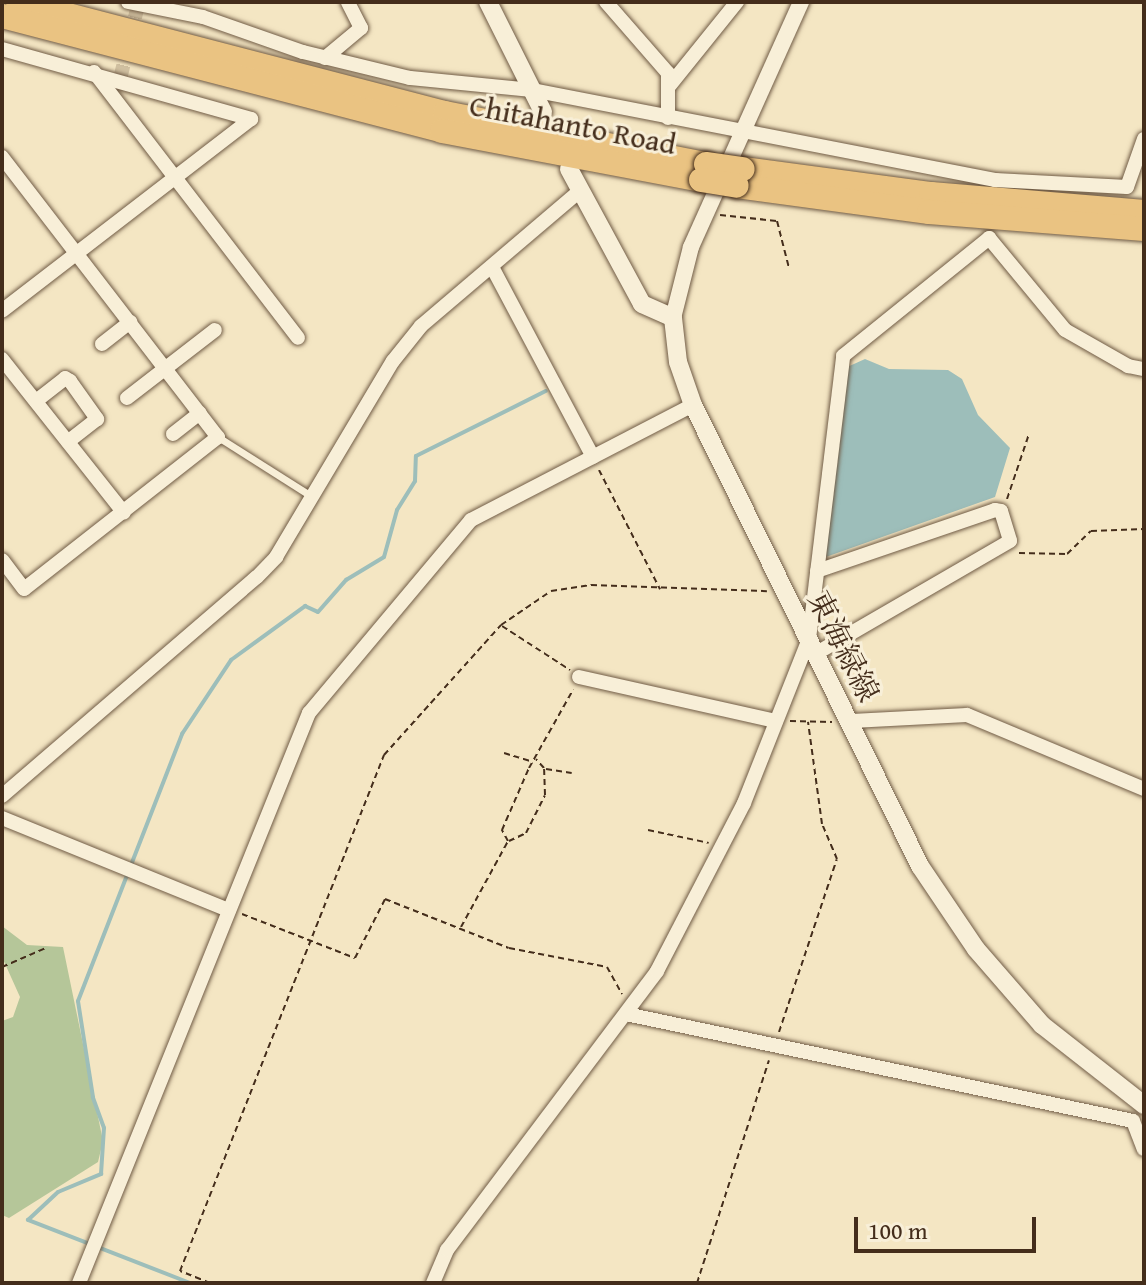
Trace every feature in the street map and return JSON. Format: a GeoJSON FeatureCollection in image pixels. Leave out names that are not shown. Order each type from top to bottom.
{"type":"FeatureCollection","features":[{"type":"Feature","properties":{"kind":"highway","name":"Chitahanto Road"},"geometry":{"type":"LineString","coordinates":[[18,2],[431,110],[704,172]]}},
{"type":"Feature","properties":{"kind":"highway","name":"Chitahanto Road"},"geometry":{"type":"LineString","coordinates":[[2,16],[442,131],[740,177],[929,212],[1144,229]]}},
{"type":"Feature","properties":{"kind":"highway","name":"Chitahanto Road"},"geometry":{"type":"LineString","coordinates":[[740,177],[1144,212]]}},
{"type":"Feature","properties":{"kind":"main road"},"geometry":{"type":"LineString","coordinates":[[488,2],[543,112]]}},
{"type":"Feature","properties":{"kind":"main road"},"geometry":{"type":"LineString","coordinates":[[569,169],[642,304],[673,318]]}},
{"type":"Feature","properties":{"kind":"main road","name":"東海緑線"},"geometry":{"type":"LineString","coordinates":[[673,318],[678,362],[693,405],[852,721],[920,866],[976,949],[1042,1025],[1140,1112]]}},
{"type":"Feature","properties":{"kind":"street"},"geometry":{"type":"LineString","coordinates":[[128,2],[203,17],[325,58],[410,78],[532,90],[995,180],[1127,187],[1144,139]]}},
{"type":"Feature","properties":{"kind":"street"},"geometry":{"type":"LineString","coordinates":[[192,2],[203,17]]}},
{"type":"Feature","properties":{"kind":"street"},"geometry":{"type":"LineString","coordinates":[[325,58],[361,28],[348,2]]}},
{"type":"Feature","properties":{"kind":"street"},"geometry":{"type":"LineString","coordinates":[[606,2],[668,73],[668,118]]}},
{"type":"Feature","properties":{"kind":"street"},"geometry":{"type":"LineString","coordinates":[[670,85],[737,2]]}},
{"type":"Feature","properties":{"kind":"street"},"geometry":{"type":"LineString","coordinates":[[673,318],[687,258],[801,2]]}},
{"type":"Feature","properties":{"kind":"street"},"geometry":{"type":"LineString","coordinates":[[2,49],[93,71],[251,119],[2,311]]}},
{"type":"Feature","properties":{"kind":"street"},"geometry":{"type":"LineString","coordinates":[[93,71],[298,338]]}},
{"type":"Feature","properties":{"kind":"street"},"geometry":{"type":"LineString","coordinates":[[2,157],[218,437],[24,589],[2,560]]}},
{"type":"Feature","properties":{"kind":"street"},"geometry":{"type":"LineString","coordinates":[[2,796],[257,577],[276,557],[411,338],[581,190]]}},
{"type":"Feature","properties":{"kind":"street"},"geometry":{"type":"LineString","coordinates":[[433,1283],[447,1250],[626,1014],[674,945],[723,846],[777,719],[813,646],[817,571],[843,356],[989,238],[1065,330],[1128,366],[1144,369]]}},
{"type":"Feature","properties":{"kind":"street"},"geometry":{"type":"LineString","coordinates":[[492,267],[593,457]]}},
{"type":"Feature","properties":{"kind":"street"},"geometry":{"type":"LineString","coordinates":[[102,344],[130,322]]}},
{"type":"Feature","properties":{"kind":"street"},"geometry":{"type":"LineString","coordinates":[[127,398],[215,330]]}},
{"type":"Feature","properties":{"kind":"street"},"geometry":{"type":"LineString","coordinates":[[2,359],[124,513]]}},
{"type":"Feature","properties":{"kind":"street"},"geometry":{"type":"LineString","coordinates":[[36,401],[65,378],[70,381],[97,419],[68,442]]}},
{"type":"Feature","properties":{"kind":"street"},"geometry":{"type":"LineString","coordinates":[[79,1283],[309,713],[471,520],[693,405]]}},
{"type":"Feature","properties":{"kind":"street"},"geometry":{"type":"LineString","coordinates":[[173,434],[200,413]]}},
{"type":"Feature","properties":{"kind":"street"},"geometry":{"type":"LineString","coordinates":[[813,646],[1007,547],[1010,541],[1001,511],[817,571]]}},
{"type":"Feature","properties":{"kind":"street"},"geometry":{"type":"LineString","coordinates":[[579,677],[777,719]]}},
{"type":"Feature","properties":{"kind":"street"},"geometry":{"type":"LineString","coordinates":[[852,721],[967,715],[1144,789]]}},
{"type":"Feature","properties":{"kind":"street"},"geometry":{"type":"LineString","coordinates":[[2,818],[229,910]]}},
{"type":"Feature","properties":{"kind":"street"},"geometry":{"type":"LineString","coordinates":[[626,1014],[775,1048],[1140,1112],[1144,1149]]}},
{"type":"Feature","properties":{"kind":"lane"},"geometry":{"type":"LineString","coordinates":[[218,437],[313,497]]}},
{"type":"Feature","properties":{"kind":"path"},"geometry":{"type":"LineString","coordinates":[[706,212],[777,221],[789,268]]}},
{"type":"Feature","properties":{"kind":"path"},"geometry":{"type":"LineString","coordinates":[[1001,511],[1029,434]]}},
{"type":"Feature","properties":{"kind":"path"},"geometry":{"type":"LineString","coordinates":[[593,457],[660,590]]}},
{"type":"Feature","properties":{"kind":"path"},"geometry":{"type":"LineString","coordinates":[[1007,547],[1025,555],[1054,556],[1074,550],[1091,531],[1144,529]]}},
{"type":"Feature","properties":{"kind":"path"},"geometry":{"type":"LineString","coordinates":[[210,1283],[180,1271],[376,766],[501,625],[535,598],[565,587],[784,591]]}},
{"type":"Feature","properties":{"kind":"path"},"geometry":{"type":"LineString","coordinates":[[501,625],[579,677],[534,760],[502,830],[508,841]]}},
{"type":"Feature","properties":{"kind":"path"},"geometry":{"type":"LineString","coordinates":[[777,719],[852,721]]}},
{"type":"Feature","properties":{"kind":"path"},"geometry":{"type":"LineString","coordinates":[[697,1283],[837,859],[822,824],[808,722]]}},
{"type":"Feature","properties":{"kind":"path"},"geometry":{"type":"LineString","coordinates":[[504,753],[534,760],[545,769],[572,773]]}},
{"type":"Feature","properties":{"kind":"path"},"geometry":{"type":"LineString","coordinates":[[461,929],[508,841],[526,833],[545,795],[545,769]]}},
{"type":"Feature","properties":{"kind":"path"},"geometry":{"type":"LineString","coordinates":[[648,830],[723,846]]}},
{"type":"Feature","properties":{"kind":"path"},"geometry":{"type":"LineString","coordinates":[[229,910],[358,957],[385,899],[521,952],[607,967],[626,1014]]}},
{"type":"Feature","properties":{"kind":"path"},"geometry":{"type":"LineString","coordinates":[[2,967],[46,948]]}},
{"type":"Feature","properties":{"kind":"green space"},"geometry":{"type":"Polygon","coordinates":[[[2,926],[27,945],[63,947],[103,1141],[98,1162],[9,1218],[2,1215],[2,1021],[13,1017],[20,997],[2,957],[2,926]]]}},
{"type":"Feature","properties":{"kind":"water"},"geometry":{"type":"Polygon","coordinates":[[[865,359],[889,369],[948,370],[962,379],[978,415],[1010,448],[995,497],[823,558],[845,368],[865,359]]]}},
{"type":"Feature","properties":{"kind":"waterway"},"geometry":{"type":"LineString","coordinates":[[190,1283],[28,1220],[58,1192],[101,1174],[104,1128],[93,1097],[78,1001],[182,734],[231,660],[305,606],[318,612],[346,580],[384,557],[397,510],[415,481],[416,456],[546,391]]}},
{"type":"Feature","properties":{"kind":"tunnel"},"geometry":{"type":"LineString","coordinates":[[120,79],[138,5]]}}]}
